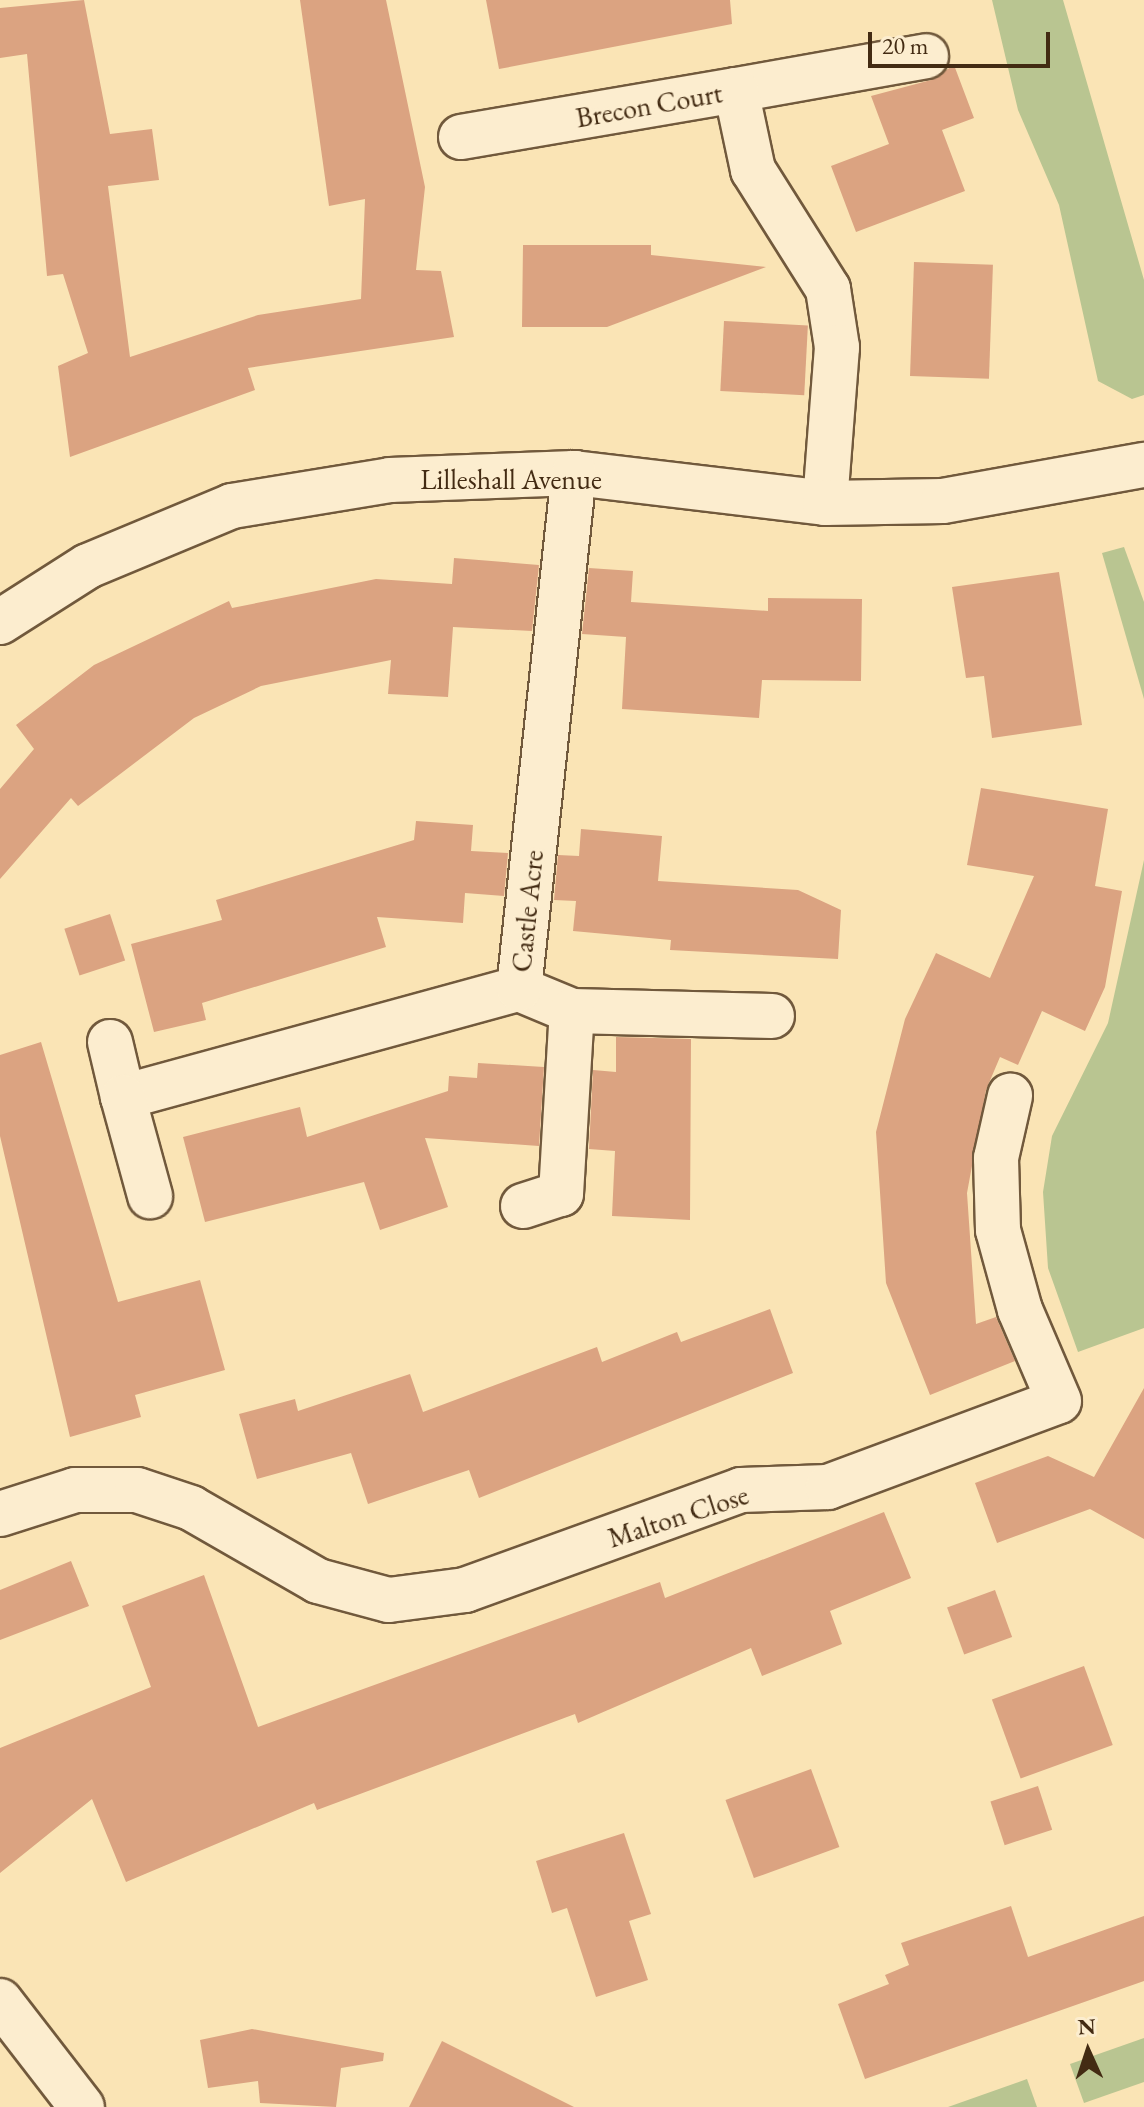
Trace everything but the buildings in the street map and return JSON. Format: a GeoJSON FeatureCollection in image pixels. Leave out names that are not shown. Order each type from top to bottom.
{"type":"FeatureCollection","features":[{"type":"Feature","properties":{"kind":"street"},"geometry":{"type":"LineString","coordinates":[[736,90],[926,56]]}},
{"type":"Feature","properties":{"kind":"street","name":"Brecon Court"},"geometry":{"type":"LineString","coordinates":[[461,137],[736,90],[753,170],[828,289],[837,347],[825,503]]}},
{"type":"Feature","properties":{"kind":"street","name":"Lilleshall Avenue"},"geometry":{"type":"LineString","coordinates":[[0,622],[88,566],[232,506],[390,480],[574,473],[825,503],[943,501],[1144,465]]}},
{"type":"Feature","properties":{"kind":"street","name":"Castle Acre"},"geometry":{"type":"LineString","coordinates":[[123,1097],[519,989],[574,473]]}},
{"type":"Feature","properties":{"kind":"street"},"geometry":{"type":"LineString","coordinates":[[519,989],[572,1011],[772,1016]]}},
{"type":"Feature","properties":{"kind":"street"},"geometry":{"type":"LineString","coordinates":[[523,1206],[561,1194],[572,1011]]}},
{"type":"Feature","properties":{"kind":"street"},"geometry":{"type":"LineString","coordinates":[[110,1042],[150,1196]]}},
{"type":"Feature","properties":{"kind":"street","name":"Malton Close"},"geometry":{"type":"LineString","coordinates":[[0,1514],[75,1490],[137,1490],[191,1508],[318,1581],[389,1600],[465,1590],[741,1490],[828,1487],[1059,1401],[1020,1310],[998,1230],[996,1158],[1010,1096]]}},
{"type":"Feature","properties":{"kind":"street"},"geometry":{"type":"LineString","coordinates":[[0,2001],[82,2107]]}},
{"type":"Feature","properties":{"kind":"green space"},"geometry":{"type":"Polygon","coordinates":[[[992,0],[1063,0],[1144,280],[1144,395],[1132,399],[1098,381],[1059,205],[1018,110],[992,0]]]}},
{"type":"Feature","properties":{"kind":"green space"},"geometry":{"type":"Polygon","coordinates":[[[1124,547],[1144,602],[1144,699],[1102,553],[1124,547]]]}},
{"type":"Feature","properties":{"kind":"green space"},"geometry":{"type":"Polygon","coordinates":[[[1144,860],[1144,1328],[1078,1352],[1048,1268],[1043,1192],[1052,1136],[1108,1023],[1144,860]]]}},
{"type":"Feature","properties":{"kind":"green space"},"geometry":{"type":"Polygon","coordinates":[[[1144,2038],[1144,2082],[1084,2103],[1070,2064],[1144,2038]]]}},
{"type":"Feature","properties":{"kind":"green space"},"geometry":{"type":"Polygon","coordinates":[[[1027,2079],[1037,2107],[948,2107],[1027,2079]]]}}]}
